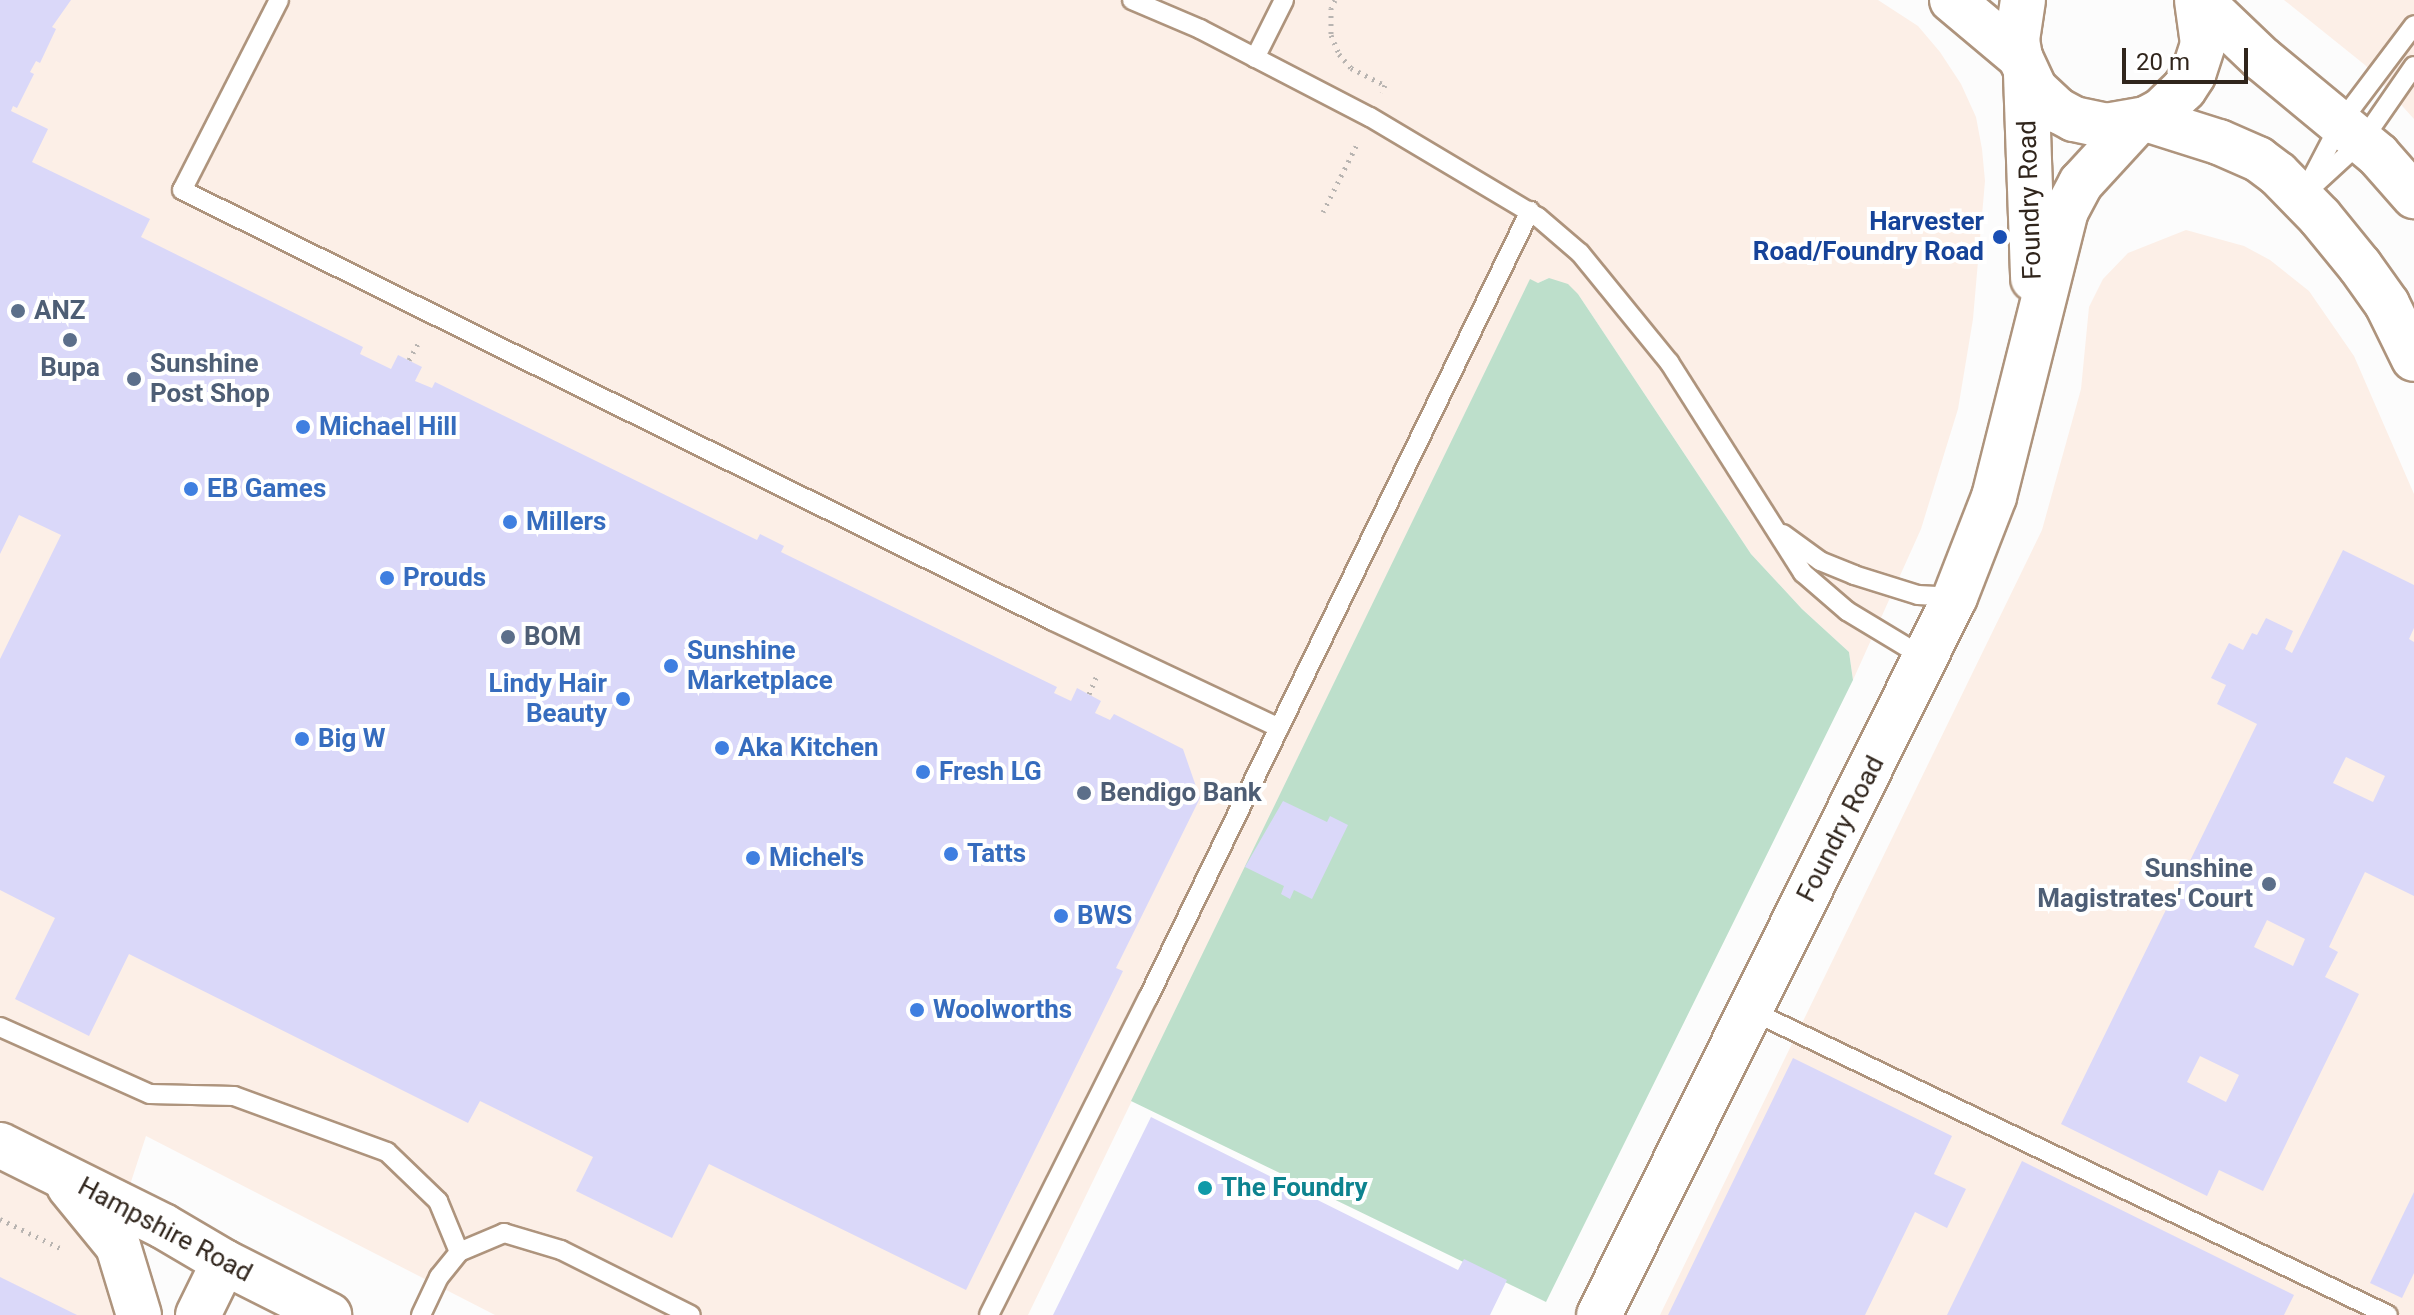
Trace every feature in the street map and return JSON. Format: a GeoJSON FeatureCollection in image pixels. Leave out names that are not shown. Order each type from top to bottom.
{"type":"FeatureCollection","features":[{"type":"Feature","properties":{"kind":"street"},"geometry":{"type":"LineString","coordinates":[[1952,0],[2023,66],[2046,101],[2074,119],[2106,126],[2142,120],[2219,142],[2258,159],[2302,197],[2387,304],[2414,359]]}},
{"type":"Feature","properties":{"kind":"street","name":"Foundry Road"},"geometry":{"type":"LineString","coordinates":[[2023,0],[2017,22],[2023,66],[2036,326]]}},
{"type":"Feature","properties":{"kind":"street"},"geometry":{"type":"LineString","coordinates":[[2198,0],[2262,59],[2352,131],[2414,196]]}},
{"type":"Feature","properties":{"kind":"street","name":"Foundry Road"},"geometry":{"type":"LineString","coordinates":[[1599,1315],[1955,597],[1994,497],[2059,230],[2073,196],[2142,120],[2173,101],[2193,75],[2203,44],[2198,0]]}},
{"type":"Feature","properties":{"kind":"street","name":"Hampshire Road"},"geometry":{"type":"LineString","coordinates":[[0,1145],[163,1226],[224,1262],[329,1315]]}},
{"type":"Feature","properties":{"kind":"street"},"geometry":{"type":"LineString","coordinates":[[60,1175],[118,1246],[139,1315]]}},
{"type":"Feature","properties":{"kind":"street"},"geometry":{"type":"LineString","coordinates":[[198,1315],[224,1262]]}},
{"type":"Feature","properties":{"kind":"lane"},"geometry":{"type":"LineString","coordinates":[[279,0],[182,190],[1067,628],[1279,728]]}},
{"type":"Feature","properties":{"kind":"lane"},"geometry":{"type":"LineString","coordinates":[[1132,0],[1200,29],[1370,117],[1530,211],[1580,253],[1669,362],[1803,573],[1828,597],[1925,658]]}},
{"type":"Feature","properties":{"kind":"lane"},"geometry":{"type":"LineString","coordinates":[[1255,58],[1284,0]]}},
{"type":"Feature","properties":{"kind":"lane"},"geometry":{"type":"LineString","coordinates":[[2302,197],[2352,131],[2414,25]]}},
{"type":"Feature","properties":{"kind":"lane"},"geometry":{"type":"LineString","coordinates":[[2302,197],[2352,131],[2414,66]]}},
{"type":"Feature","properties":{"kind":"lane"},"geometry":{"type":"LineString","coordinates":[[989,1315],[1530,211]]}},
{"type":"Feature","properties":{"kind":"lane"},"geometry":{"type":"LineString","coordinates":[[1775,528],[1820,561],[1854,575],[1918,595],[1955,597]]}},
{"type":"Feature","properties":{"kind":"lane"},"geometry":{"type":"LineString","coordinates":[[1750,1010],[2388,1315]]}},
{"type":"Feature","properties":{"kind":"lane"},"geometry":{"type":"LineString","coordinates":[[0,1027],[150,1094],[234,1096],[387,1152],[438,1201],[459,1252]]}},
{"type":"Feature","properties":{"kind":"lane"},"geometry":{"type":"LineString","coordinates":[[421,1315],[439,1277],[459,1252],[504,1233],[561,1250],[691,1315]]}},
{"type":"Feature","properties":{"kind":"shaded area","name":"Sunshine Marketplace"},"geometry":{"type":"Polygon","coordinates":[[[0,0],[1878,0],[1918,26],[1940,52],[1961,84],[1976,117],[1985,181],[1973,319],[1958,409],[1921,529],[1853,680],[1849,652],[1802,609],[1751,554],[1578,294],[1549,278],[1538,283],[1530,280],[1028,1315],[495,1315],[146,1136],[106,1258],[124,1315],[0,1315],[0,0]]]}},
{"type":"Feature","properties":{"kind":"shaded area"},"geometry":{"type":"Polygon","coordinates":[[[2284,0],[2414,0],[2414,119],[2365,65],[2284,0]]]}},
{"type":"Feature","properties":{"kind":"shaded area"},"geometry":{"type":"Polygon","coordinates":[[[2186,230],[2244,246],[2270,260],[2309,291],[2354,356],[2414,494],[2414,1315],[1660,1315],[2042,530],[2081,389],[2089,307],[2103,279],[2128,253],[2186,230]]]}},
{"type":"Feature","properties":{"kind":"green space"},"geometry":{"type":"Polygon","coordinates":[[[1549,278],[1568,284],[1578,294],[1751,554],[1802,609],[1849,652],[1853,680],[1546,1302],[1131,1101],[1530,279],[1538,283],[1549,278]]]}},
{"type":"Feature","properties":{"kind":"building","name":"Sunshine Marketplace"},"geometry":{"type":"Polygon","coordinates":[[[0,0],[71,0],[52,27],[56,29],[40,63],[36,61],[30,72],[34,74],[17,108],[13,106],[11,111],[48,129],[32,162],[150,219],[141,237],[363,347],[360,354],[391,369],[398,355],[422,367],[415,381],[432,388],[435,382],[757,540],[760,534],[784,546],[781,552],[1057,687],[1054,693],[1071,701],[1077,688],[1101,701],[1095,713],[1110,720],[1114,714],[1183,749],[1200,798],[1116,968],[1123,971],[966,1290],[709,1164],[672,1238],[576,1191],[593,1157],[480,1101],[468,1123],[129,954],[89,1036],[15,999],[55,918],[0,890],[0,659],[61,535],[19,515],[0,554],[0,0]]]}},
{"type":"Feature","properties":{"kind":"building","name":"Sunshine Magistrates' Court"},"geometry":{"type":"Polygon","coordinates":[[[2343,550],[2414,585],[2414,628],[2409,639],[2414,642],[2414,896],[2365,872],[2329,947],[2338,952],[2325,977],[2359,994],[2263,1191],[2219,1170],[2207,1196],[2061,1124],[2257,724],[2217,704],[2226,685],[2211,678],[2229,643],[2243,650],[2252,633],[2257,635],[2266,618],[2293,631],[2285,649],[2292,653],[2343,550]],[[2346,757],[2333,783],[2373,802],[2385,776],[2346,757]],[[2267,920],[2254,947],[2293,966],[2305,939],[2267,920]],[[2200,1056],[2187,1082],[2226,1102],[2239,1075],[2200,1056]]]}},
{"type":"Feature","properties":{"kind":"building"},"geometry":{"type":"Polygon","coordinates":[[[1283,801],[1327,822],[1330,816],[1348,825],[1312,899],[1294,890],[1290,899],[1281,894],[1284,886],[1245,867],[1283,801]]]}},
{"type":"Feature","properties":{"kind":"building"},"geometry":{"type":"Polygon","coordinates":[[[1793,1058],[1952,1136],[1934,1174],[1966,1189],[1947,1228],[1915,1212],[1865,1315],[1668,1315],[1793,1058]]]}},
{"type":"Feature","properties":{"kind":"building","name":"The Foundry"},"geometry":{"type":"Polygon","coordinates":[[[1151,1117],[1458,1270],[1464,1259],[1507,1280],[1490,1315],[1053,1315],[1151,1117]]]}},
{"type":"Feature","properties":{"kind":"building"},"geometry":{"type":"Polygon","coordinates":[[[2022,1161],[2294,1295],[2284,1315],[1947,1315],[2022,1161]]]}},
{"type":"Feature","properties":{"kind":"building"},"geometry":{"type":"Polygon","coordinates":[[[2414,1192],[2414,1273],[2402,1298],[2370,1283],[2414,1192]]]}},
{"type":"Feature","properties":{"kind":"building"},"geometry":{"type":"Polygon","coordinates":[[[0,1277],[77,1315],[0,1315],[0,1277]]]}},
{"type":"Feature","properties":{"kind":"place","name":"Harvester Road/Foundry Road"},"geometry":{"type":"Point","coordinates":[2000,237]}},
{"type":"Feature","properties":{"kind":"place","name":"ANZ"},"geometry":{"type":"Point","coordinates":[18,311]}},
{"type":"Feature","properties":{"kind":"place","name":"Bupa"},"geometry":{"type":"Point","coordinates":[70,340]}},
{"type":"Feature","properties":{"kind":"place","name":"Sunshine Post Shop"},"geometry":{"type":"Point","coordinates":[134,379]}},
{"type":"Feature","properties":{"kind":"place","name":"Michael Hill"},"geometry":{"type":"Point","coordinates":[303,427]}},
{"type":"Feature","properties":{"kind":"place","name":"EB Games"},"geometry":{"type":"Point","coordinates":[191,489]}},
{"type":"Feature","properties":{"kind":"place","name":"Millers"},"geometry":{"type":"Point","coordinates":[510,522]}},
{"type":"Feature","properties":{"kind":"place","name":"Prouds"},"geometry":{"type":"Point","coordinates":[387,578]}},
{"type":"Feature","properties":{"kind":"place","name":"BOM"},"geometry":{"type":"Point","coordinates":[508,637]}},
{"type":"Feature","properties":{"kind":"place","name":"Sunshine Marketplace"},"geometry":{"type":"Point","coordinates":[671,666]}},
{"type":"Feature","properties":{"kind":"place","name":"Lindy Hair Beauty"},"geometry":{"type":"Point","coordinates":[623,699]}},
{"type":"Feature","properties":{"kind":"place","name":"Big W"},"geometry":{"type":"Point","coordinates":[302,739]}},
{"type":"Feature","properties":{"kind":"place","name":"Aka Kitchen"},"geometry":{"type":"Point","coordinates":[722,748]}},
{"type":"Feature","properties":{"kind":"place","name":"Fresh LG"},"geometry":{"type":"Point","coordinates":[923,772]}},
{"type":"Feature","properties":{"kind":"place","name":"Bendigo Bank"},"geometry":{"type":"Point","coordinates":[1084,793]}},
{"type":"Feature","properties":{"kind":"place","name":"Tatts"},"geometry":{"type":"Point","coordinates":[951,854]}},
{"type":"Feature","properties":{"kind":"place","name":"Michel's"},"geometry":{"type":"Point","coordinates":[753,858]}},
{"type":"Feature","properties":{"kind":"place","name":"Sunshine Magistrates' Court"},"geometry":{"type":"Point","coordinates":[2269,884]}},
{"type":"Feature","properties":{"kind":"place","name":"BWS"},"geometry":{"type":"Point","coordinates":[1061,916]}},
{"type":"Feature","properties":{"kind":"place","name":"Woolworths"},"geometry":{"type":"Point","coordinates":[917,1010]}},
{"type":"Feature","properties":{"kind":"place","name":"The Foundry"},"geometry":{"type":"Point","coordinates":[1205,1188]}}]}
